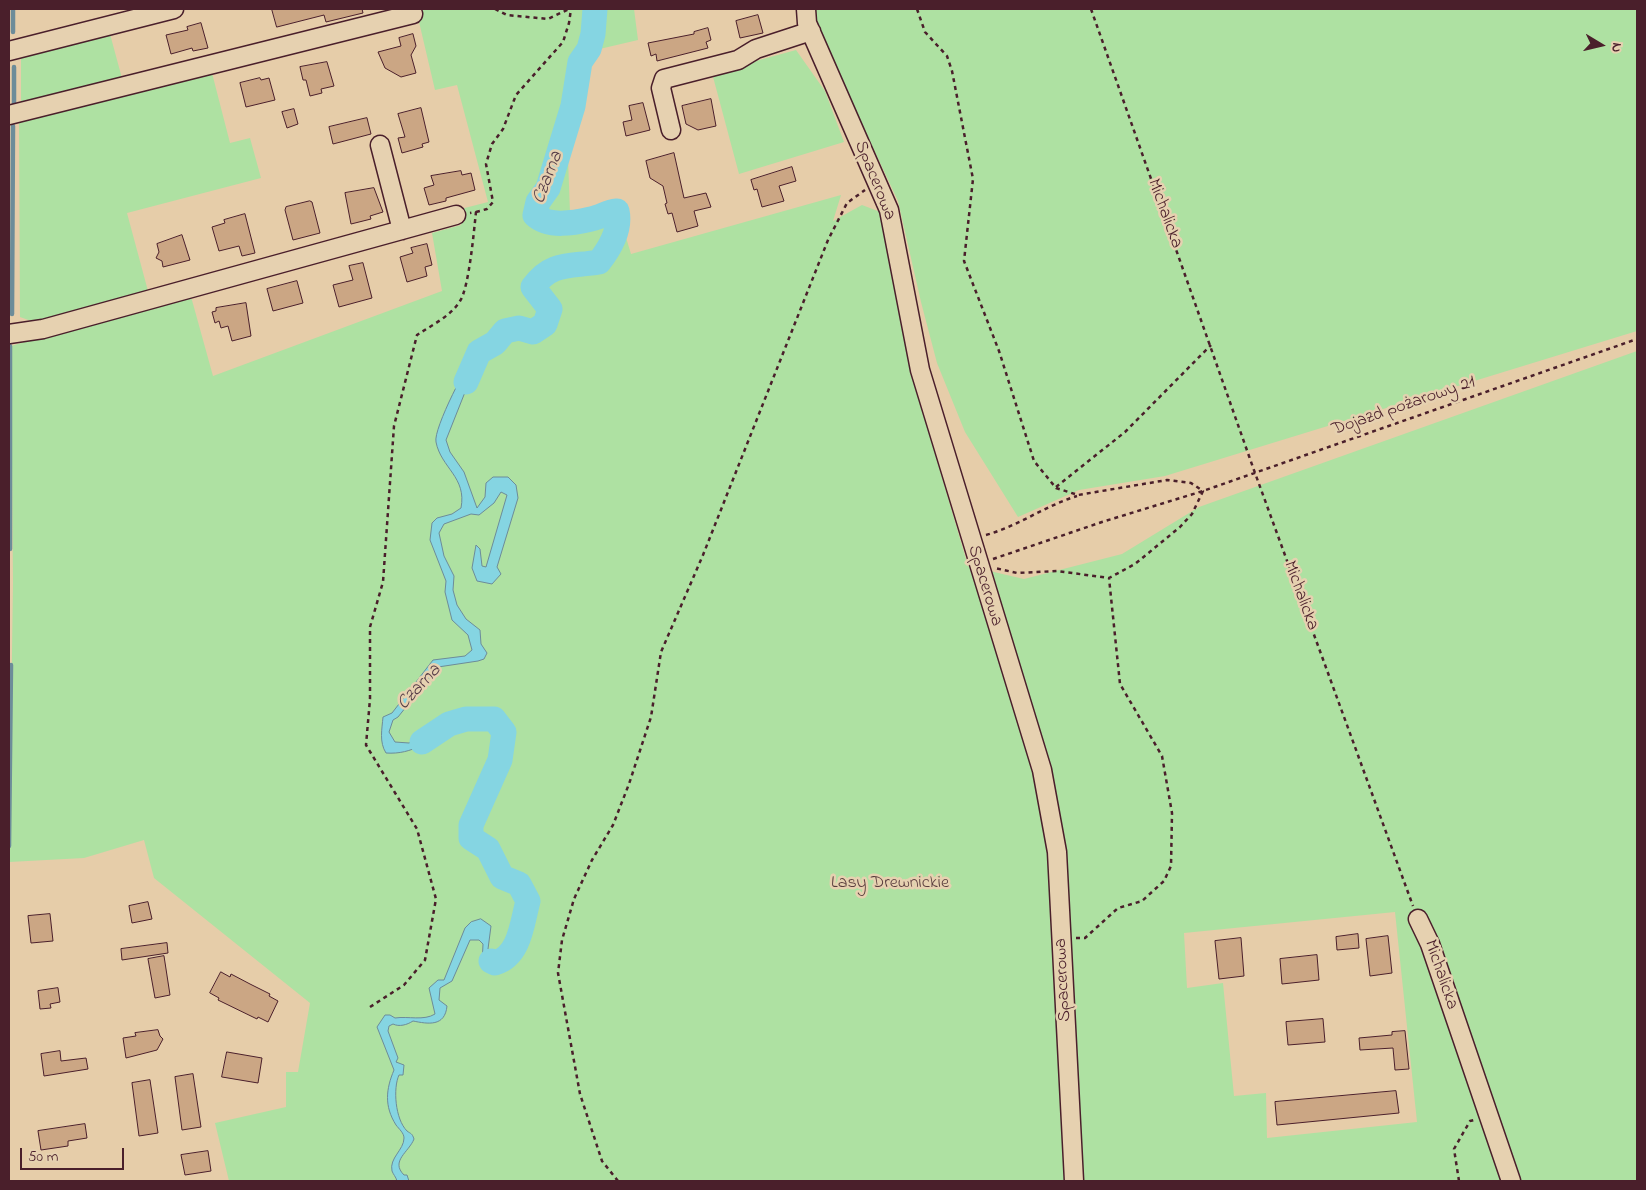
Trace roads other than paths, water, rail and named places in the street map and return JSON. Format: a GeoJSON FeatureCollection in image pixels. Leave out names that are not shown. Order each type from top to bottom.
{"type":"FeatureCollection","features":[{"type":"Feature","properties":{"kind":"street"},"geometry":{"type":"LineString","coordinates":[[9,51],[174,9]]}},
{"type":"Feature","properties":{"kind":"street","name":"Spacerowa"},"geometry":{"type":"LineString","coordinates":[[806,9],[807,23],[889,210],[920,370],[977,563],[1042,770],[1057,852],[1063,938],[1074,1181]]}},
{"type":"Feature","properties":{"kind":"street"},"geometry":{"type":"LineString","coordinates":[[9,115],[413,14]]}},
{"type":"Feature","properties":{"kind":"street"},"geometry":{"type":"LineString","coordinates":[[671,130],[661,88],[664,79],[738,60],[756,49],[811,31]]}},
{"type":"Feature","properties":{"kind":"street"},"geometry":{"type":"LineString","coordinates":[[380,145],[402,230]]}},
{"type":"Feature","properties":{"kind":"street"},"geometry":{"type":"LineString","coordinates":[[9,334],[43,329],[456,215]]}},
{"type":"Feature","properties":{"kind":"street","name":"Michalicka"},"geometry":{"type":"LineString","coordinates":[[1418,920],[1430,944],[1511,1181]]}},
{"type":"Feature","properties":{"kind":"water"},"geometry":{"type":"Polygon","coordinates":[[[479,349],[484,354],[475,367],[446,440],[450,452],[464,472],[477,508],[485,497],[486,483],[493,477],[508,477],[516,485],[518,498],[497,567],[501,574],[492,584],[477,581],[472,568],[476,545],[480,549],[482,566],[486,567],[507,495],[501,492],[494,503],[479,515],[471,514],[444,524],[439,533],[444,556],[454,576],[453,590],[457,605],[466,619],[480,630],[481,644],[487,653],[484,659],[478,661],[438,667],[398,717],[393,720],[389,732],[395,742],[409,743],[433,732],[437,723],[451,719],[451,727],[421,746],[405,752],[386,753],[382,740],[383,717],[392,713],[433,660],[465,656],[472,650],[468,635],[452,620],[445,592],[446,581],[430,540],[432,523],[437,518],[452,514],[461,508],[462,497],[457,480],[443,459],[436,442],[440,423],[446,409],[479,349]]]}},
{"type":"Feature","properties":{"kind":"water"},"geometry":{"type":"Polygon","coordinates":[[[481,919],[491,926],[488,949],[495,955],[509,946],[511,939],[521,949],[496,972],[485,969],[482,966],[483,944],[479,940],[470,940],[452,981],[440,988],[439,1000],[447,1006],[443,1018],[435,1023],[413,1021],[408,1024],[393,1024],[389,1026],[388,1031],[398,1058],[396,1062],[404,1065],[403,1075],[399,1075],[397,1081],[396,1103],[403,1126],[414,1139],[399,1165],[400,1170],[404,1175],[407,1175],[409,1181],[397,1181],[392,1171],[392,1166],[394,1158],[402,1146],[404,1136],[392,1118],[388,1104],[389,1084],[394,1070],[377,1027],[385,1015],[395,1018],[421,1018],[435,1014],[429,988],[438,980],[444,980],[465,928],[471,922],[481,919]]]}},
{"type":"Feature","properties":{"kind":"waterway"},"geometry":{"type":"LineString","coordinates":[[13,9],[13,32]]}},
{"type":"Feature","properties":{"kind":"waterway","name":"Czarna"},"geometry":{"type":"LineString","coordinates":[[466,382],[479,352],[495,343],[505,331],[519,328],[533,332],[545,324],[550,309],[533,287],[540,279],[555,269],[599,262],[611,244],[616,231],[617,211],[584,221],[570,223],[547,222],[535,215],[538,202],[548,188],[573,106],[580,62],[589,49],[593,34],[595,9]]}},
{"type":"Feature","properties":{"kind":"waterway"},"geometry":{"type":"LineString","coordinates":[[14,67],[14,107]]}},
{"type":"Feature","properties":{"kind":"waterway"},"geometry":{"type":"LineString","coordinates":[[12,314],[13,126]]}},
{"type":"Feature","properties":{"kind":"waterway"},"geometry":{"type":"LineString","coordinates":[[10,346],[10,549]]}},
{"type":"Feature","properties":{"kind":"waterway"},"geometry":{"type":"LineString","coordinates":[[9,846],[11,665]]}},
{"type":"Feature","properties":{"kind":"waterway","name":"Czarna"},"geometry":{"type":"LineString","coordinates":[[422,742],[449,724],[466,719],[494,719],[504,732],[500,760],[471,825],[471,838],[488,849],[502,877],[519,884],[528,901],[522,928],[515,946],[503,959],[495,963],[491,961]]}},
{"type":"Feature","properties":{"kind":"park label","name":"Lasy Drewnickie"},"geometry":{"type":"Point","coordinates":[890,884]}}]}
